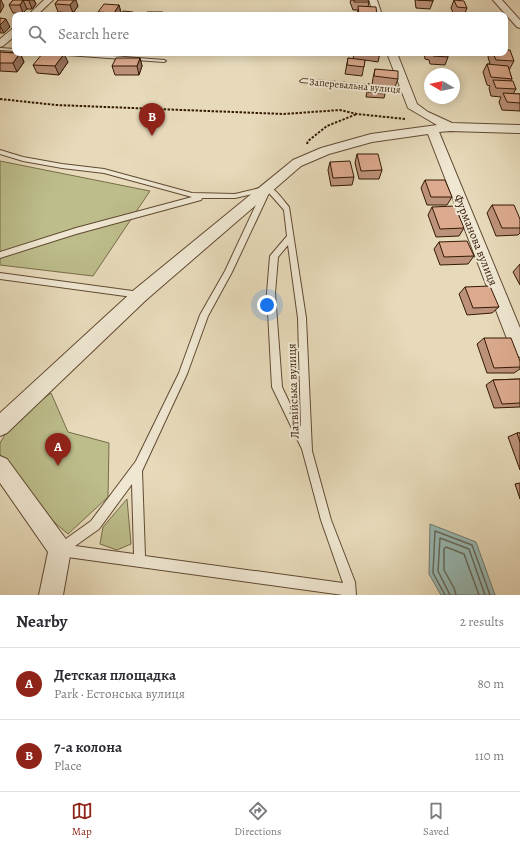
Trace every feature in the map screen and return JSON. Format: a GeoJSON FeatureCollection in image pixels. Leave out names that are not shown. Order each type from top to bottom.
{"type":"FeatureCollection","features":[{"type":"Feature","properties":{"kind":"street"},"geometry":{"type":"LineString","coordinates":[[35,12],[49,0]]}},
{"type":"Feature","properties":{"kind":"street"},"geometry":{"type":"LineString","coordinates":[[373,0],[377,12]]}},
{"type":"Feature","properties":{"kind":"street"},"geometry":{"type":"LineString","coordinates":[[498,0],[520,25]]}},
{"type":"Feature","properties":{"kind":"street"},"geometry":{"type":"LineString","coordinates":[[0,44],[12,34]]}},
{"type":"Feature","properties":{"kind":"street"},"geometry":{"type":"LineString","coordinates":[[393,56],[412,106],[434,125]]}},
{"type":"Feature","properties":{"kind":"street"},"geometry":{"type":"LineString","coordinates":[[0,426],[140,295],[297,163],[325,151],[371,138],[434,125],[450,127],[520,129]]}},
{"type":"Feature","properties":{"kind":"street","name":"Фурманова вулиця"},"geometry":{"type":"LineString","coordinates":[[434,125],[520,349]]}},
{"type":"Feature","properties":{"kind":"street"},"geometry":{"type":"LineString","coordinates":[[0,466],[60,550],[51,595]]}},
{"type":"Feature","properties":{"kind":"lane"},"geometry":{"type":"LineString","coordinates":[[0,49],[12,50]]}},
{"type":"Feature","properties":{"kind":"lane"},"geometry":{"type":"LineString","coordinates":[[95,56],[164,61]]}},
{"type":"Feature","properties":{"kind":"lane","name":"Заперевальна вулиця"},"geometry":{"type":"LineString","coordinates":[[303,80],[406,90]]}},
{"type":"Feature","properties":{"kind":"lane"},"geometry":{"type":"LineString","coordinates":[[0,152],[23,159],[62,166],[104,171],[192,195],[235,196],[268,188]]}},
{"type":"Feature","properties":{"kind":"lane"},"geometry":{"type":"LineString","coordinates":[[60,550],[95,525],[137,469],[183,374],[204,315],[228,272],[268,188]]}},
{"type":"Feature","properties":{"kind":"lane","name":"Латвiйська вулиця"},"geometry":{"type":"LineString","coordinates":[[268,188],[287,210],[302,318],[307,451],[326,520],[348,582],[349,592]]}},
{"type":"Feature","properties":{"kind":"lane"},"geometry":{"type":"LineString","coordinates":[[0,255],[76,231],[208,195]]}},
{"type":"Feature","properties":{"kind":"lane"},"geometry":{"type":"LineString","coordinates":[[290,237],[274,256],[271,293],[277,387],[307,451]]}},
{"type":"Feature","properties":{"kind":"lane"},"geometry":{"type":"LineString","coordinates":[[0,276],[140,295]]}},
{"type":"Feature","properties":{"kind":"lane"},"geometry":{"type":"LineString","coordinates":[[137,469],[140,561]]}},
{"type":"Feature","properties":{"kind":"lane"},"geometry":{"type":"LineString","coordinates":[[60,550],[349,592]]}},
{"type":"Feature","properties":{"kind":"path"},"geometry":{"type":"LineString","coordinates":[[0,99],[56,105],[180,111],[284,114],[340,110],[357,114],[421,121],[434,125]]}},
{"type":"Feature","properties":{"kind":"path"},"geometry":{"type":"LineString","coordinates":[[301,161],[308,141],[327,126],[357,114]]}},
{"type":"Feature","properties":{"kind":"green space"},"geometry":{"type":"Polygon","coordinates":[[[0,161],[150,191],[93,276],[0,265],[0,161]]]}},
{"type":"Feature","properties":{"kind":"green space"},"geometry":{"type":"Polygon","coordinates":[[[51,393],[68,432],[109,443],[108,497],[68,534],[31,502],[0,454],[0,443],[13,421],[51,393]]]}},
{"type":"Feature","properties":{"kind":"green space"},"geometry":{"type":"Polygon","coordinates":[[[127,499],[131,544],[117,550],[100,544],[103,527],[127,499]]]}},
{"type":"Feature","properties":{"kind":"water"},"geometry":{"type":"Polygon","coordinates":[[[430,524],[476,542],[495,595],[441,595],[429,574],[430,524]]]}},
{"type":"Feature","properties":{"kind":"building"},"geometry":{"type":"Polygon","coordinates":[[[13,0],[23,0],[20,5],[9,5],[13,0]]]}},
{"type":"Feature","properties":{"kind":"building"},"geometry":{"type":"Polygon","coordinates":[[[58,0],[74,0],[70,5],[55,4],[58,0]]]}},
{"type":"Feature","properties":{"kind":"building"},"geometry":{"type":"Polygon","coordinates":[[[354,0],[368,0],[369,2],[354,2],[354,0]]]}},
{"type":"Feature","properties":{"kind":"building"},"geometry":{"type":"Polygon","coordinates":[[[454,0],[464,1],[467,8],[457,7],[454,0]]]}},
{"type":"Feature","properties":{"kind":"building"},"geometry":{"type":"Polygon","coordinates":[[[104,4],[119,5],[115,12],[98,12],[104,4]]]}},
{"type":"Feature","properties":{"kind":"building"},"geometry":{"type":"Polygon","coordinates":[[[358,6],[376,7],[377,12],[359,12],[358,6]]]}},
{"type":"Feature","properties":{"kind":"building"},"geometry":{"type":"Polygon","coordinates":[[[0,18],[6,19],[0,25],[0,18]]]}},
{"type":"Feature","properties":{"kind":"building"},"geometry":{"type":"Polygon","coordinates":[[[508,50],[510,50],[514,61],[496,60],[494,56],[508,56],[508,50]]]}},
{"type":"Feature","properties":{"kind":"building"},"geometry":{"type":"Polygon","coordinates":[[[0,52],[12,53],[12,56],[18,56],[13,63],[0,63],[0,52]]]}},
{"type":"Feature","properties":{"kind":"building"},"geometry":{"type":"Polygon","coordinates":[[[40,56],[62,56],[55,66],[33,65],[40,56]]]}},
{"type":"Feature","properties":{"kind":"building"},"geometry":{"type":"Polygon","coordinates":[[[116,58],[140,58],[137,66],[112,66],[116,58]]]}},
{"type":"Feature","properties":{"kind":"building"},"geometry":{"type":"Polygon","coordinates":[[[348,58],[365,60],[364,67],[347,65],[348,58]]]}},
{"type":"Feature","properties":{"kind":"building"},"geometry":{"type":"Polygon","coordinates":[[[487,64],[508,66],[512,79],[491,77],[487,64]]]}},
{"type":"Feature","properties":{"kind":"building"},"geometry":{"type":"Polygon","coordinates":[[[375,69],[398,71],[398,79],[374,76],[375,69]]]}},
{"type":"Feature","properties":{"kind":"building"},"geometry":{"type":"Polygon","coordinates":[[[493,80],[513,81],[516,89],[496,88],[493,80]]]}},
{"type":"Feature","properties":{"kind":"building"},"geometry":{"type":"Polygon","coordinates":[[[368,84],[385,86],[385,94],[367,92],[368,84]]]}},
{"type":"Feature","properties":{"kind":"building"},"geometry":{"type":"Polygon","coordinates":[[[503,93],[520,94],[520,103],[507,102],[503,93]]]}},
{"type":"Feature","properties":{"kind":"building"},"geometry":{"type":"Polygon","coordinates":[[[357,154],[378,154],[382,170],[361,171],[357,154]]]}},
{"type":"Feature","properties":{"kind":"building"},"geometry":{"type":"Polygon","coordinates":[[[350,161],[354,177],[333,178],[330,162],[350,161]]]}},
{"type":"Feature","properties":{"kind":"building"},"geometry":{"type":"Polygon","coordinates":[[[425,180],[445,180],[452,197],[431,197],[425,180]]]}},
{"type":"Feature","properties":{"kind":"building"},"geometry":{"type":"Polygon","coordinates":[[[492,205],[514,205],[520,219],[520,228],[502,228],[492,205]]]}},
{"type":"Feature","properties":{"kind":"building"},"geometry":{"type":"Polygon","coordinates":[[[455,206],[464,228],[440,229],[432,207],[455,206]]]}},
{"type":"Feature","properties":{"kind":"building"},"geometry":{"type":"Polygon","coordinates":[[[467,241],[474,256],[444,257],[439,242],[467,241]]]}},
{"type":"Feature","properties":{"kind":"building"},"geometry":{"type":"Polygon","coordinates":[[[490,286],[499,307],[473,308],[465,287],[490,286]]]}},
{"type":"Feature","properties":{"kind":"building"},"geometry":{"type":"Polygon","coordinates":[[[484,338],[511,338],[520,361],[520,367],[494,368],[484,338]]]}},
{"type":"Feature","properties":{"kind":"building"},"geometry":{"type":"Polygon","coordinates":[[[520,379],[520,403],[502,404],[493,380],[520,379]]]}},
{"type":"Feature","properties":{"kind":"building"},"geometry":{"type":"Polygon","coordinates":[[[517,433],[520,433],[520,442],[517,433]]]}},
{"type":"Feature","properties":{"kind":"place","name":"7-а колона"},"geometry":{"type":"Point","coordinates":[152,136]}},
{"type":"Feature","properties":{"kind":"place","name":"Детская площадка"},"geometry":{"type":"Point","coordinates":[58,466]}}]}
